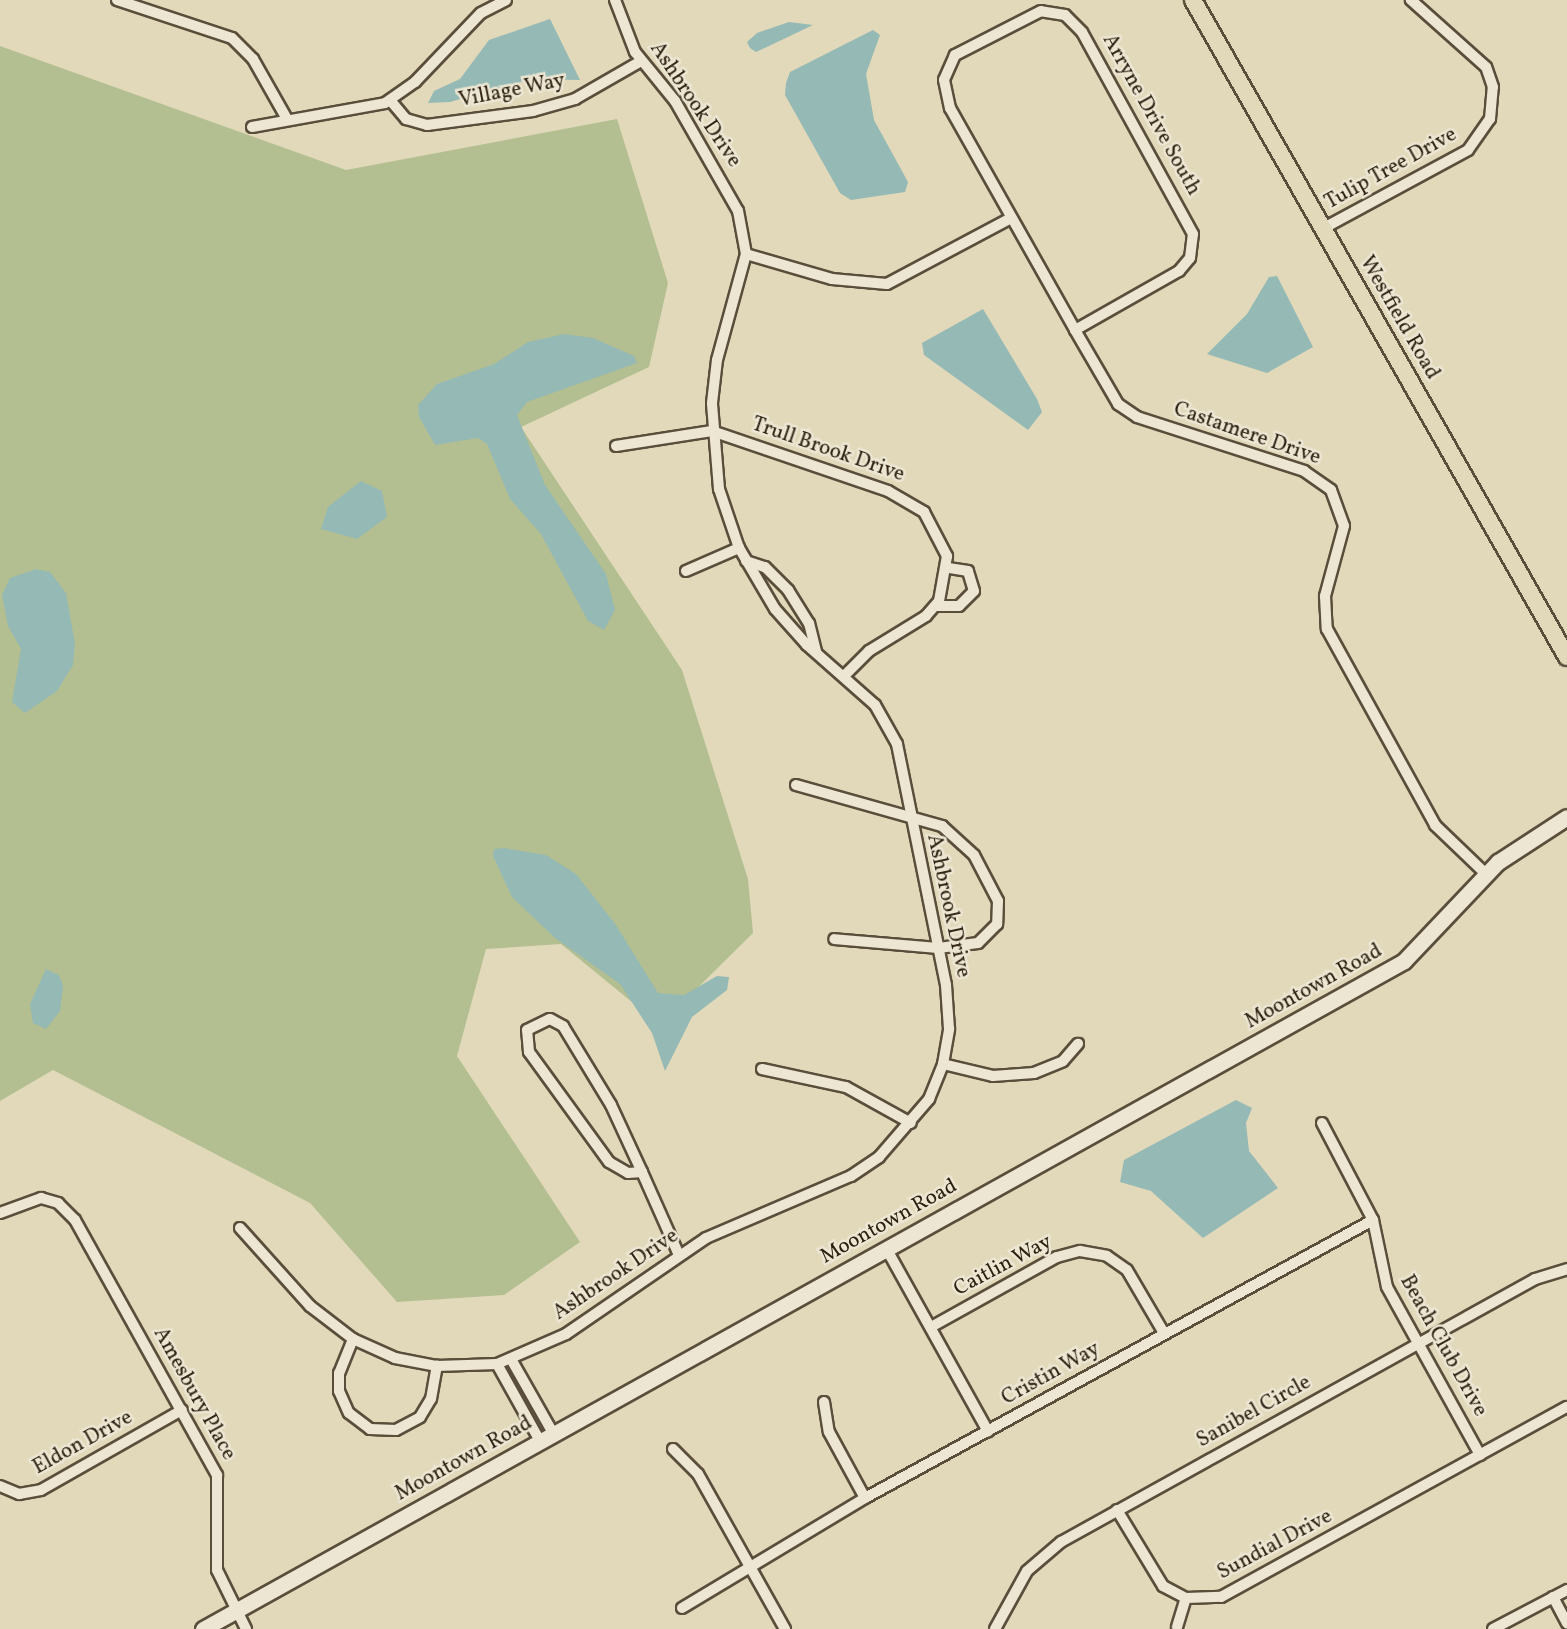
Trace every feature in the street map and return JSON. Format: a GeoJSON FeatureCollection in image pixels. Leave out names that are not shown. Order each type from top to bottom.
{"type":"FeatureCollection","features":[{"type":"Feature","properties":{"kind":"main road","name":"Westfield Road"},"geometry":{"type":"LineString","coordinates":[[1193,0],[1567,657]]}},
{"type":"Feature","properties":{"kind":"street"},"geometry":{"type":"LineString","coordinates":[[117,0],[232,38],[253,59],[287,119]]}},
{"type":"Feature","properties":{"kind":"street"},"geometry":{"type":"LineString","coordinates":[[252,127],[390,100],[415,82],[474,19],[506,0]]}},
{"type":"Feature","properties":{"kind":"street","name":"Ashbrook Drive"},"geometry":{"type":"LineString","coordinates":[[240,1228],[310,1306],[353,1339],[395,1358],[437,1366],[497,1364],[566,1334],[706,1238],[851,1176],[879,1157],[911,1123],[929,1099],[943,1064],[950,1011],[891,730],[875,705],[816,652],[776,609],[739,548],[719,489],[712,431],[717,360],[746,254],[727,187],[675,101],[641,61],[615,0]]}},
{"type":"Feature","properties":{"kind":"street","name":"Tulip Tree Drive"},"geometry":{"type":"LineString","coordinates":[[1323,229],[1468,150],[1490,119],[1493,87],[1486,67],[1411,0]]}},
{"type":"Feature","properties":{"kind":"street","name":"Castamere Drive"},"geometry":{"type":"LineString","coordinates":[[1058,11],[1029,14],[955,55],[944,80],[945,99],[1118,404],[1129,413],[1304,471],[1331,490],[1344,526],[1325,596],[1327,629],[1435,825],[1486,874]]}},
{"type":"Feature","properties":{"kind":"street","name":"Arryne Drive South"},"geometry":{"type":"LineString","coordinates":[[1058,11],[1077,24],[1088,42],[1189,222],[1193,248],[1185,264],[1167,280],[1075,330]]}},
{"type":"Feature","properties":{"kind":"street","name":"Village Way"},"geometry":{"type":"LineString","coordinates":[[390,100],[406,119],[427,125],[533,111],[575,99],[641,61]]}},
{"type":"Feature","properties":{"kind":"street"},"geometry":{"type":"LineString","coordinates":[[746,254],[832,279],[887,284],[1011,218]]}},
{"type":"Feature","properties":{"kind":"street"},"geometry":{"type":"LineString","coordinates":[[616,446],[712,431]]}},
{"type":"Feature","properties":{"kind":"street","name":"Trull Brook Drive"},"geometry":{"type":"LineString","coordinates":[[712,431],[906,498],[931,522],[948,568]]}},
{"type":"Feature","properties":{"kind":"street"},"geometry":{"type":"LineString","coordinates":[[686,571],[739,548]]}},
{"type":"Feature","properties":{"kind":"street"},"geometry":{"type":"LineString","coordinates":[[746,561],[765,567],[788,590],[809,623],[816,652]]}},
{"type":"Feature","properties":{"kind":"street"},"geometry":{"type":"LineString","coordinates":[[844,676],[869,651],[936,606],[959,606],[974,591],[968,571],[948,568],[936,606]]}},
{"type":"Feature","properties":{"kind":"street"},"geometry":{"type":"LineString","coordinates":[[796,785],[942,826],[960,838],[982,866],[998,901],[998,924],[986,939],[938,948],[834,939]]}},
{"type":"Feature","properties":{"kind":"street","name":"Moontown Road"},"geometry":{"type":"LineString","coordinates":[[202,1629],[1404,961],[1486,874],[1525,840],[1567,817]]}},
{"type":"Feature","properties":{"kind":"street"},"geometry":{"type":"LineString","coordinates":[[642,1172],[621,1170],[594,1144],[525,1044],[534,1022],[550,1019],[563,1026],[623,1124],[679,1256]]}},
{"type":"Feature","properties":{"kind":"street"},"geometry":{"type":"LineString","coordinates":[[943,1064],[993,1076],[1034,1073],[1063,1061],[1078,1044]]}},
{"type":"Feature","properties":{"kind":"street"},"geometry":{"type":"LineString","coordinates":[[762,1069],[846,1087],[911,1123]]}},
{"type":"Feature","properties":{"kind":"street","name":"Beach Club Drive"},"geometry":{"type":"LineString","coordinates":[[1322,1123],[1373,1220],[1382,1276],[1480,1455]]}},
{"type":"Feature","properties":{"kind":"street","name":"Amesbury Place"},"geometry":{"type":"LineString","coordinates":[[0,1213],[32,1198],[50,1199],[75,1220],[218,1475],[215,1558],[236,1611],[246,1629]]}},
{"type":"Feature","properties":{"kind":"street","name":"Cristin Way"},"geometry":{"type":"LineString","coordinates":[[682,1608],[749,1564],[866,1498],[1373,1220]]}},
{"type":"Feature","properties":{"kind":"street"},"geometry":{"type":"LineString","coordinates":[[886,1248],[988,1431]]}},
{"type":"Feature","properties":{"kind":"street","name":"Caitlin Way"},"geometry":{"type":"LineString","coordinates":[[931,1327],[1057,1257],[1080,1251],[1107,1256],[1127,1270],[1164,1333]]}},
{"type":"Feature","properties":{"kind":"street","name":"Sanibel Circle"},"geometry":{"type":"LineString","coordinates":[[995,1629],[1013,1590],[1037,1560],[1117,1510],[1535,1279],[1567,1269]]}},
{"type":"Feature","properties":{"kind":"street"},"geometry":{"type":"LineString","coordinates":[[353,1339],[339,1373],[339,1391],[348,1413],[370,1429],[396,1430],[420,1417],[431,1399],[437,1366]]}},
{"type":"Feature","properties":{"kind":"street"},"geometry":{"type":"LineString","coordinates":[[512,1359],[547,1437]]}},
{"type":"Feature","properties":{"kind":"street"},"geometry":{"type":"LineString","coordinates":[[497,1364],[547,1437]]}},
{"type":"Feature","properties":{"kind":"street"},"geometry":{"type":"LineString","coordinates":[[824,1402],[829,1432],[866,1498]]}},
{"type":"Feature","properties":{"kind":"street","name":"Sundial Drive"},"geometry":{"type":"LineString","coordinates":[[1186,1598],[1233,1592],[1567,1407]]}},
{"type":"Feature","properties":{"kind":"street","name":"Eldon Drive"},"geometry":{"type":"LineString","coordinates":[[0,1486],[19,1494],[41,1490],[182,1410]]}},
{"type":"Feature","properties":{"kind":"street"},"geometry":{"type":"LineString","coordinates":[[672,1449],[698,1474],[785,1629]]}},
{"type":"Feature","properties":{"kind":"street"},"geometry":{"type":"LineString","coordinates":[[1117,1510],[1154,1576],[1186,1598],[1177,1628]]}},
{"type":"Feature","properties":{"kind":"street"},"geometry":{"type":"LineString","coordinates":[[1493,1629],[1567,1590]]}},
{"type":"Feature","properties":{"kind":"street"},"geometry":{"type":"LineString","coordinates":[[1553,1597],[1567,1623]]}},
{"type":"Feature","properties":{"kind":"green space"},"geometry":{"type":"Polygon","coordinates":[[[0,46],[346,170],[617,119],[668,283],[649,367],[521,427],[682,670],[748,879],[753,933],[660,1025],[561,944],[486,949],[457,1056],[580,1242],[504,1295],[397,1302],[310,1203],[53,1070],[0,1101],[0,46]]]}},
{"type":"Feature","properties":{"kind":"water"},"geometry":{"type":"Polygon","coordinates":[[[550,19],[580,80],[531,79],[450,102],[428,103],[434,91],[460,79],[489,40],[550,19]]]}},
{"type":"Feature","properties":{"kind":"water"},"geometry":{"type":"Polygon","coordinates":[[[789,22],[813,25],[756,52],[750,48],[747,42],[757,33],[789,22]]]}},
{"type":"Feature","properties":{"kind":"water"},"geometry":{"type":"Polygon","coordinates":[[[873,30],[880,35],[866,74],[874,120],[908,182],[905,192],[851,200],[840,193],[785,95],[786,83],[790,72],[873,30]]]}},
{"type":"Feature","properties":{"kind":"water"},"geometry":{"type":"Polygon","coordinates":[[[1277,276],[1313,347],[1267,373],[1207,354],[1247,314],[1269,277],[1277,276]]]}},
{"type":"Feature","properties":{"kind":"water"},"geometry":{"type":"Polygon","coordinates":[[[983,309],[1037,399],[1042,412],[1028,430],[924,355],[922,343],[983,309]]]}},
{"type":"Feature","properties":{"kind":"water"},"geometry":{"type":"Polygon","coordinates":[[[564,334],[593,338],[634,356],[637,363],[527,402],[517,415],[545,485],[606,574],[615,610],[604,630],[588,621],[541,534],[510,499],[487,444],[478,438],[435,445],[419,417],[418,405],[437,384],[494,364],[528,342],[564,334]]]}},
{"type":"Feature","properties":{"kind":"water"},"geometry":{"type":"Polygon","coordinates":[[[361,481],[382,491],[387,517],[357,539],[321,529],[328,507],[361,481]]]}},
{"type":"Feature","properties":{"kind":"water"},"geometry":{"type":"Polygon","coordinates":[[[36,569],[50,572],[66,593],[75,644],[73,665],[57,691],[25,713],[12,702],[21,649],[8,626],[2,595],[10,578],[36,569]]]}},
{"type":"Feature","properties":{"kind":"water"},"geometry":{"type":"Polygon","coordinates":[[[504,848],[546,855],[576,874],[616,925],[658,993],[684,995],[717,976],[729,977],[727,990],[692,1017],[665,1071],[652,1033],[620,984],[555,938],[512,897],[493,856],[494,849],[504,848]]]}},
{"type":"Feature","properties":{"kind":"water"},"geometry":{"type":"Polygon","coordinates":[[[46,969],[59,975],[63,986],[60,1011],[46,1029],[33,1023],[30,1004],[46,969]]]}},
{"type":"Feature","properties":{"kind":"water"},"geometry":{"type":"Polygon","coordinates":[[[1236,1100],[1252,1108],[1246,1123],[1249,1151],[1278,1188],[1203,1238],[1151,1191],[1120,1182],[1124,1160],[1236,1100]]]}}]}
